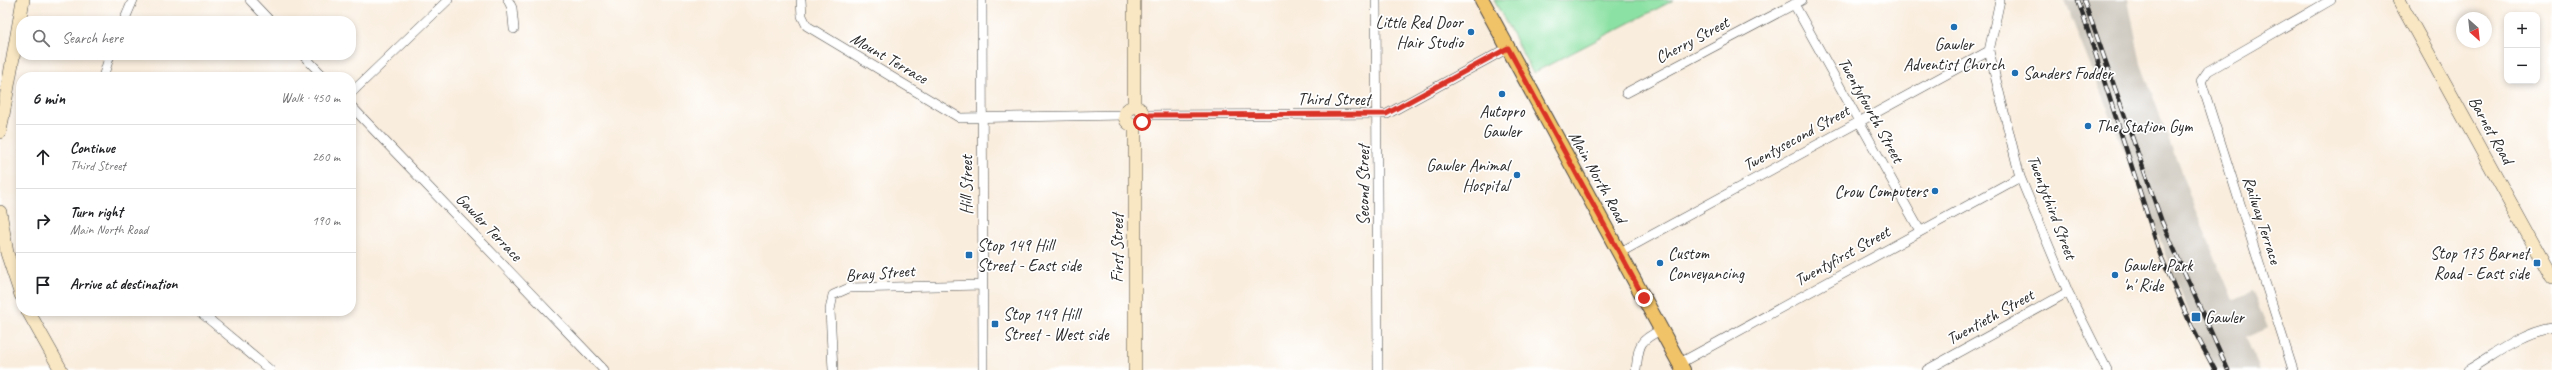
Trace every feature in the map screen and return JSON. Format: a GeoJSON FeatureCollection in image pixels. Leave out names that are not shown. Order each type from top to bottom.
{"type":"FeatureCollection","features":[{"type":"Feature","properties":{"kind":"main road","name":"Main North Road"},"geometry":{"type":"LineString","coordinates":[[1482,0],[1681,367]]}},
{"type":"Feature","properties":{"kind":"street"},"geometry":{"type":"LineString","coordinates":[[20,16],[23,0]]}},
{"type":"Feature","properties":{"kind":"street"},"geometry":{"type":"LineString","coordinates":[[126,16],[133,0]]}},
{"type":"Feature","properties":{"kind":"street"},"geometry":{"type":"LineString","coordinates":[[250,0],[265,16]]}},
{"type":"Feature","properties":{"kind":"street"},"geometry":{"type":"LineString","coordinates":[[356,88],[448,0]]}},
{"type":"Feature","properties":{"kind":"street"},"geometry":{"type":"LineString","coordinates":[[508,0],[512,8],[514,29]]}},
{"type":"Feature","properties":{"kind":"street","name":"Mount Terrace"},"geometry":{"type":"LineString","coordinates":[[801,0],[803,20],[807,26],[824,38],[960,118],[982,118]]}},
{"type":"Feature","properties":{"kind":"street","name":"Hill Street"},"geometry":{"type":"LineString","coordinates":[[982,0],[982,370]]}},
{"type":"Feature","properties":{"kind":"street"},"geometry":{"type":"LineString","coordinates":[[982,118],[1129,111],[1140,109],[1144,115],[1142,122],[1135,126],[1128,123],[1129,111],[1134,0]]}},
{"type":"Feature","properties":{"kind":"street","name":"Second Street"},"geometry":{"type":"LineString","coordinates":[[1376,0],[1379,114],[1378,370]]}},
{"type":"Feature","properties":{"kind":"street","name":"Twentythird Street"},"geometry":{"type":"LineString","coordinates":[[2000,0],[1989,52],[2020,176],[2068,292],[2107,370]]}},
{"type":"Feature","properties":{"kind":"street","name":"Railway Terrace"},"geometry":{"type":"LineString","coordinates":[[2293,370],[2201,80],[2208,71],[2330,0]]}},
{"type":"Feature","properties":{"kind":"street","name":"Barnet Road"},"geometry":{"type":"LineString","coordinates":[[2399,0],[2552,278]]}},
{"type":"Feature","properties":{"kind":"street","name":"Cherry Street"},"geometry":{"type":"LineString","coordinates":[[1626,94],[1798,2]]}},
{"type":"Feature","properties":{"kind":"street","name":"Twentyfourth Street"},"geometry":{"type":"LineString","coordinates":[[1798,2],[1860,122],[1920,231]]}},
{"type":"Feature","properties":{"kind":"street"},"geometry":{"type":"LineString","coordinates":[[0,132],[16,40]]}},
{"type":"Feature","properties":{"kind":"street","name":"Third Street"},"geometry":{"type":"LineString","coordinates":[[1144,115],[1386,114],[1508,48]]}},
{"type":"Feature","properties":{"kind":"street","name":"Twentysecond Street"},"geometry":{"type":"LineString","coordinates":[[1619,253],[1989,52]]}},
{"type":"Feature","properties":{"kind":"street"},"geometry":{"type":"LineString","coordinates":[[105,72],[108,60]]}},
{"type":"Feature","properties":{"kind":"street"},"geometry":{"type":"LineString","coordinates":[[308,60],[319,72]]}},
{"type":"Feature","properties":{"kind":"street","name":"Gawler Terrace"},"geometry":{"type":"LineString","coordinates":[[356,111],[604,370]]}},
{"type":"Feature","properties":{"kind":"street","name":"First Street"},"geometry":{"type":"LineString","coordinates":[[1135,126],[1135,370]]}},
{"type":"Feature","properties":{"kind":"street","name":"Twentyfirst Street"},"geometry":{"type":"LineString","coordinates":[[1681,367],[2020,176]]}},
{"type":"Feature","properties":{"kind":"street"},"geometry":{"type":"LineString","coordinates":[[0,212],[7,253],[16,279]]}},
{"type":"Feature","properties":{"kind":"street","name":"Bray Street"},"geometry":{"type":"LineString","coordinates":[[833,370],[830,310],[833,295],[840,291],[849,288],[982,285]]}},
{"type":"Feature","properties":{"kind":"street","name":"Twentieth Street"},"geometry":{"type":"LineString","coordinates":[[1927,370],[2068,292]]}},
{"type":"Feature","properties":{"kind":"street"},"geometry":{"type":"LineString","coordinates":[[31,316],[61,370]]}},
{"type":"Feature","properties":{"kind":"street"},"geometry":{"type":"LineString","coordinates":[[205,316],[270,370]]}},
{"type":"Feature","properties":{"kind":"street"},"geometry":{"type":"LineString","coordinates":[[2468,370],[2522,337],[2539,330],[2552,328]]}},
{"type":"Feature","properties":{"kind":"street"},"geometry":{"type":"LineString","coordinates":[[1636,370],[1639,345],[1646,338],[1661,330]]}},
{"type":"Feature","properties":{"kind":"shaded area"},"geometry":{"type":"Polygon","coordinates":[[[2064,0],[2128,0],[2141,64],[2189,194],[2233,300],[2252,291],[2268,328],[2246,338],[2260,370],[2212,370],[2064,0]]]}},
{"type":"Feature","properties":{"kind":"green space"},"geometry":{"type":"Polygon","coordinates":[[[1494,0],[1674,0],[1533,73],[1494,0]]]}},
{"type":"Feature","properties":{"kind":"railway"},"geometry":{"type":"LineString","coordinates":[[2078,0],[2160,254],[2191,325],[2215,370]]}},
{"type":"Feature","properties":{"kind":"railway"},"geometry":{"type":"LineString","coordinates":[[2084,0],[2162,222],[2228,370]]}},
{"type":"Feature","properties":{"kind":"place","name":"Gawler Adventist Church"},"geometry":{"type":"Point","coordinates":[1954,27]}},
{"type":"Feature","properties":{"kind":"place","name":"Little Red Door Hair Studio"},"geometry":{"type":"Point","coordinates":[1471,32]}},
{"type":"Feature","properties":{"kind":"place","name":"Sanders Fodder"},"geometry":{"type":"Point","coordinates":[2015,73]}},
{"type":"Feature","properties":{"kind":"place","name":"Autopro Gawler"},"geometry":{"type":"Point","coordinates":[1502,94]}},
{"type":"Feature","properties":{"kind":"place","name":"The Station Gym"},"geometry":{"type":"Point","coordinates":[2088,126]}},
{"type":"Feature","properties":{"kind":"place","name":"Gawler Animal Hospital"},"geometry":{"type":"Point","coordinates":[1517,175]}},
{"type":"Feature","properties":{"kind":"place","name":"Crow Computers"},"geometry":{"type":"Point","coordinates":[1935,191]}},
{"type":"Feature","properties":{"kind":"place","name":"Stop 149 Hill Street - East side"},"geometry":{"type":"Point","coordinates":[969,255]}},
{"type":"Feature","properties":{"kind":"place","name":"Custom Conveyancing"},"geometry":{"type":"Point","coordinates":[1660,263]}},
{"type":"Feature","properties":{"kind":"place","name":"Stop 175 Barnet Road - East side"},"geometry":{"type":"Point","coordinates":[2537,263]}},
{"type":"Feature","properties":{"kind":"place","name":"Gawler Park 'n' Ride"},"geometry":{"type":"Point","coordinates":[2115,275]}},
{"type":"Feature","properties":{"kind":"place","name":"Gawler"},"geometry":{"type":"Point","coordinates":[2196,317]}},
{"type":"Feature","properties":{"kind":"place","name":"Stop 149 Hill Street - West side"},"geometry":{"type":"Point","coordinates":[995,324]}},
{"type":"Feature","properties":{"kind":"route"},"geometry":{"type":"LineString","coordinates":[[1142,122],[1144,115],[1386,114],[1508,48],[1644,298]]}}]}
